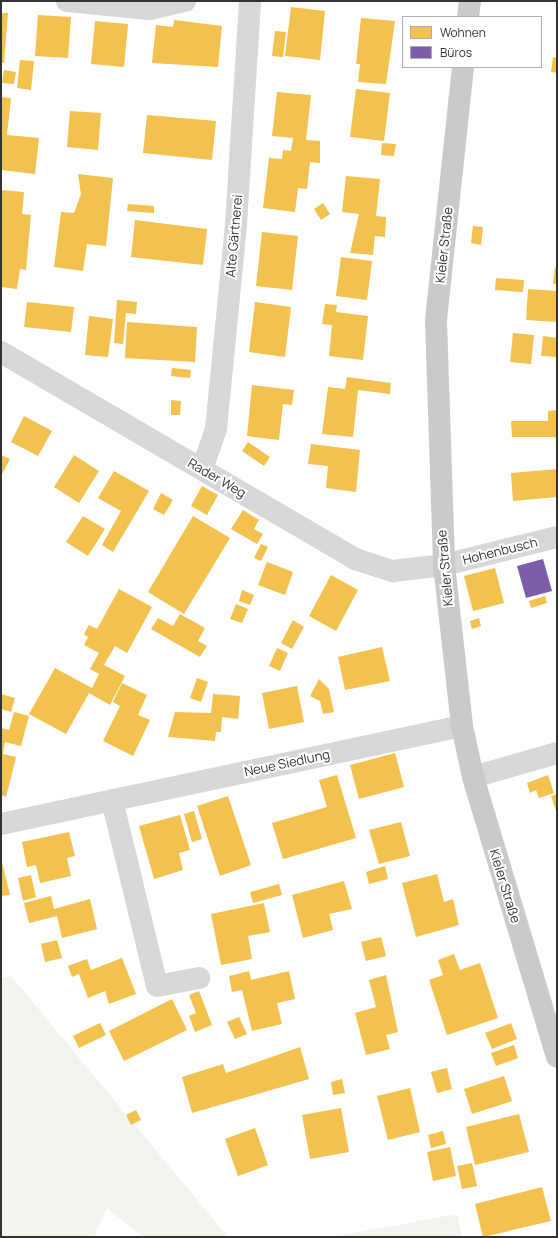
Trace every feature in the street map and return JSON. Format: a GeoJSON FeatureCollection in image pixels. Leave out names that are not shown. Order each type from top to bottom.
{"type":"FeatureCollection","features":[{"type":"Feature","properties":{"kind":"main road"},"geometry":{"type":"LineString","coordinates":[[468,16],[470,1]]}},
{"type":"Feature","properties":{"kind":"main road","name":"Kieler Straße"},"geometry":{"type":"LineString","coordinates":[[463,68],[436,322],[444,566],[462,726],[473,777],[557,1057]]}},
{"type":"Feature","properties":{"kind":"street"},"geometry":{"type":"LineString","coordinates":[[67,1],[150,9],[185,1]]}},
{"type":"Feature","properties":{"kind":"street","name":"Alte Gärtnerei"},"geometry":{"type":"LineString","coordinates":[[202,469],[216,429],[236,224],[250,1]]}},
{"type":"Feature","properties":{"kind":"street","name":"Rader Weg"},"geometry":{"type":"LineString","coordinates":[[1,352],[355,559],[393,571],[444,566]]}},
{"type":"Feature","properties":{"kind":"street","name":"Hohenbusch"},"geometry":{"type":"LineString","coordinates":[[444,566],[557,537]]}},
{"type":"Feature","properties":{"kind":"street","name":"Neue Siedlung"},"geometry":{"type":"LineString","coordinates":[[1,824],[462,726]]}},
{"type":"Feature","properties":{"kind":"street"},"geometry":{"type":"LineString","coordinates":[[473,777],[557,753]]}},
{"type":"Feature","properties":{"kind":"street"},"geometry":{"type":"LineString","coordinates":[[112,800],[157,986],[199,978]]}},
{"type":"Feature","properties":{"kind":"shaded area"},"geometry":{"type":"Polygon","coordinates":[[[11,976],[228,1237],[143,1237],[107,1208],[94,1237],[1,1237],[1,978],[11,976]]]}},
{"type":"Feature","properties":{"kind":"shaded area"},"geometry":{"type":"Polygon","coordinates":[[[457,1214],[462,1237],[332,1237],[457,1214]]]}},
{"type":"Feature","properties":{"kind":"building: Wohnen"},"geometry":{"type":"Polygon","coordinates":[[[291,7],[325,11],[320,60],[285,56],[291,7]]]}},
{"type":"Feature","properties":{"kind":"building: Wohnen"},"geometry":{"type":"Polygon","coordinates":[[[1,13],[8,13],[4,63],[1,63],[1,13]]]}},
{"type":"Feature","properties":{"kind":"building: Wohnen"},"geometry":{"type":"Polygon","coordinates":[[[38,15],[71,17],[68,58],[35,56],[38,15]]]}},
{"type":"Feature","properties":{"kind":"building: Wohnen"},"geometry":{"type":"Polygon","coordinates":[[[361,18],[395,21],[386,84],[358,82],[360,64],[356,64],[361,18]]]}},
{"type":"Feature","properties":{"kind":"building: Wohnen"},"geometry":{"type":"Polygon","coordinates":[[[174,20],[222,26],[218,67],[152,63],[156,25],[173,27],[174,20]]]}},
{"type":"Feature","properties":{"kind":"building: Wohnen"},"geometry":{"type":"Polygon","coordinates":[[[95,21],[128,24],[124,67],[91,64],[95,21]]]}},
{"type":"Feature","properties":{"kind":"building: Wohnen"},"geometry":{"type":"Polygon","coordinates":[[[275,31],[286,32],[283,57],[272,56],[275,31]]]}},
{"type":"Feature","properties":{"kind":"building: Wohnen"},"geometry":{"type":"Polygon","coordinates":[[[553,57],[557,58],[557,73],[551,72],[553,57]]]}},
{"type":"Feature","properties":{"kind":"building: Wohnen"},"geometry":{"type":"Polygon","coordinates":[[[20,60],[34,61],[31,90],[17,88],[20,60]]]}},
{"type":"Feature","properties":{"kind":"building: Wohnen"},"geometry":{"type":"Polygon","coordinates":[[[4,70],[16,72],[14,84],[2,83],[4,70]]]}},
{"type":"Feature","properties":{"kind":"building: Wohnen"},"geometry":{"type":"Polygon","coordinates":[[[356,89],[390,93],[384,141],[350,137],[356,89]]]}},
{"type":"Feature","properties":{"kind":"building: Wohnen"},"geometry":{"type":"Polygon","coordinates":[[[277,92],[311,95],[306,140],[320,141],[320,163],[310,162],[307,189],[298,188],[295,212],[263,208],[269,158],[282,159],[283,150],[291,151],[293,138],[272,136],[277,92]]]}},
{"type":"Feature","properties":{"kind":"building: Wohnen"},"geometry":{"type":"Polygon","coordinates":[[[1,97],[11,98],[7,135],[39,138],[35,174],[1,170],[1,97]]]}},
{"type":"Feature","properties":{"kind":"building: Wohnen"},"geometry":{"type":"Polygon","coordinates":[[[70,111],[101,113],[98,150],[67,147],[70,111]]]}},
{"type":"Feature","properties":{"kind":"building: Wohnen"},"geometry":{"type":"Polygon","coordinates":[[[147,115],[216,121],[212,160],[143,153],[147,115]]]}},
{"type":"Feature","properties":{"kind":"building: Wohnen"},"geometry":{"type":"Polygon","coordinates":[[[382,143],[396,144],[394,156],[381,155],[382,143]]]}},
{"type":"Feature","properties":{"kind":"building: Wohnen"},"geometry":{"type":"Polygon","coordinates":[[[78,174],[113,178],[106,246],[87,244],[83,271],[54,267],[61,212],[74,213],[81,194],[78,174]]]}},
{"type":"Feature","properties":{"kind":"building: Wohnen"},"geometry":{"type":"Polygon","coordinates":[[[346,176],[380,179],[376,216],[386,217],[385,237],[375,236],[373,255],[350,253],[359,214],[342,212],[346,176]]]}},
{"type":"Feature","properties":{"kind":"building: Wohnen"},"geometry":{"type":"Polygon","coordinates":[[[1,190],[24,192],[22,214],[31,215],[26,270],[20,269],[17,289],[1,287],[1,190]]]}},
{"type":"Feature","properties":{"kind":"building: Wohnen"},"geometry":{"type":"Polygon","coordinates":[[[323,203],[330,214],[321,220],[314,209],[323,203]]]}},
{"type":"Feature","properties":{"kind":"building: Wohnen"},"geometry":{"type":"Polygon","coordinates":[[[128,204],[154,206],[154,213],[127,211],[128,204]]]}},
{"type":"Feature","properties":{"kind":"building: Wohnen"},"geometry":{"type":"Polygon","coordinates":[[[135,220],[207,229],[203,265],[131,257],[135,220]]]}},
{"type":"Feature","properties":{"kind":"building: Wohnen"},"geometry":{"type":"Polygon","coordinates":[[[473,226],[483,227],[481,245],[471,243],[473,226]]]}},
{"type":"Feature","properties":{"kind":"building: Wohnen"},"geometry":{"type":"Polygon","coordinates":[[[262,232],[298,236],[292,290],[256,286],[262,232]]]}},
{"type":"Feature","properties":{"kind":"building: Wohnen"},"geometry":{"type":"Polygon","coordinates":[[[341,257],[372,261],[367,300],[336,296],[341,257]]]}},
{"type":"Feature","properties":{"kind":"building: Wohnen"},"geometry":{"type":"Polygon","coordinates":[[[555,267],[557,267],[557,284],[553,284],[555,267]]]}},
{"type":"Feature","properties":{"kind":"building: Wohnen"},"geometry":{"type":"Polygon","coordinates":[[[496,278],[524,280],[523,292],[495,290],[496,278]]]}},
{"type":"Feature","properties":{"kind":"building: Wohnen"},"geometry":{"type":"Polygon","coordinates":[[[528,289],[557,291],[557,322],[526,320],[528,289]]]}},
{"type":"Feature","properties":{"kind":"building: Wohnen"},"geometry":{"type":"Polygon","coordinates":[[[117,300],[137,302],[136,314],[126,313],[123,344],[114,343],[117,300]]]}},
{"type":"Feature","properties":{"kind":"building: Wohnen"},"geometry":{"type":"Polygon","coordinates":[[[27,302],[74,307],[71,332],[24,327],[27,302]]]}},
{"type":"Feature","properties":{"kind":"building: Wohnen"},"geometry":{"type":"Polygon","coordinates":[[[255,302],[291,307],[285,357],[249,352],[255,302]]]}},
{"type":"Feature","properties":{"kind":"building: Wohnen"},"geometry":{"type":"Polygon","coordinates":[[[325,304],[337,305],[336,312],[368,316],[363,360],[329,356],[332,325],[322,324],[325,304]]]}},
{"type":"Feature","properties":{"kind":"building: Wohnen"},"geometry":{"type":"Polygon","coordinates":[[[89,316],[113,319],[108,357],[85,355],[89,316]]]}},
{"type":"Feature","properties":{"kind":"building: Wohnen"},"geometry":{"type":"Polygon","coordinates":[[[127,322],[197,327],[195,362],[125,358],[127,322]]]}},
{"type":"Feature","properties":{"kind":"building: Wohnen"},"geometry":{"type":"Polygon","coordinates":[[[513,333],[534,335],[531,364],[510,362],[513,333]]]}},
{"type":"Feature","properties":{"kind":"building: Wohnen"},"geometry":{"type":"Polygon","coordinates":[[[543,336],[557,338],[557,357],[541,356],[543,336]]]}},
{"type":"Feature","properties":{"kind":"building: Wohnen"},"geometry":{"type":"Polygon","coordinates":[[[172,368],[191,370],[190,378],[171,376],[172,368]]]}},
{"type":"Feature","properties":{"kind":"building: Wohnen"},"geometry":{"type":"Polygon","coordinates":[[[347,377],[391,383],[390,394],[358,390],[353,437],[322,434],[328,387],[345,389],[347,377]]]}},
{"type":"Feature","properties":{"kind":"building: Wohnen"},"geometry":{"type":"Polygon","coordinates":[[[252,385],[294,390],[292,405],[283,404],[279,440],[247,436],[252,385]]]}},
{"type":"Feature","properties":{"kind":"building: Wohnen"},"geometry":{"type":"Polygon","coordinates":[[[171,400],[181,401],[180,415],[171,415],[171,400]]]}},
{"type":"Feature","properties":{"kind":"building: Wohnen"},"geometry":{"type":"Polygon","coordinates":[[[557,410],[557,441],[555,437],[512,437],[511,421],[548,421],[548,411],[557,410]]]}},
{"type":"Feature","properties":{"kind":"building: Wohnen"},"geometry":{"type":"Polygon","coordinates":[[[24,416],[52,431],[38,456],[11,442],[24,416]]]}},
{"type":"Feature","properties":{"kind":"building: Wohnen"},"geometry":{"type":"Polygon","coordinates":[[[248,442],[270,457],[264,466],[242,451],[248,442]]]}},
{"type":"Feature","properties":{"kind":"building: Wohnen"},"geometry":{"type":"Polygon","coordinates":[[[311,444],[360,450],[356,492],[326,488],[328,466],[308,464],[311,444]]]}},
{"type":"Feature","properties":{"kind":"building: Wohnen"},"geometry":{"type":"Polygon","coordinates":[[[1,455],[10,459],[1,476],[1,455]]]}},
{"type":"Feature","properties":{"kind":"building: Wohnen"},"geometry":{"type":"Polygon","coordinates":[[[74,455],[99,471],[79,503],[54,487],[74,455]]]}},
{"type":"Feature","properties":{"kind":"building: Wohnen"},"geometry":{"type":"Polygon","coordinates":[[[557,469],[557,497],[513,501],[511,473],[557,469]]]}},
{"type":"Feature","properties":{"kind":"building: Wohnen"},"geometry":{"type":"Polygon","coordinates":[[[114,471],[149,491],[113,552],[102,545],[121,511],[98,498],[114,471]]]}},
{"type":"Feature","properties":{"kind":"building: Wohnen"},"geometry":{"type":"Polygon","coordinates":[[[202,486],[218,495],[207,515],[191,506],[202,486]]]}},
{"type":"Feature","properties":{"kind":"building: Wohnen"},"geometry":{"type":"Polygon","coordinates":[[[161,493],[173,500],[164,515],[153,509],[161,493]]]}},
{"type":"Feature","properties":{"kind":"building: Wohnen"},"geometry":{"type":"Polygon","coordinates":[[[243,510],[259,520],[254,529],[263,534],[257,544],[231,529],[243,510]]]}},
{"type":"Feature","properties":{"kind":"building: Wohnen"},"geometry":{"type":"Polygon","coordinates":[[[83,516],[105,529],[88,556],[66,542],[83,516]]]}},
{"type":"Feature","properties":{"kind":"building: Wohnen"},"geometry":{"type":"Polygon","coordinates":[[[193,516],[230,538],[184,614],[148,592],[193,516]]]}},
{"type":"Feature","properties":{"kind":"building: Wohnen"},"geometry":{"type":"Polygon","coordinates":[[[261,544],[268,547],[261,561],[254,558],[261,544]]]}},
{"type":"Feature","properties":{"kind":"building: Wohnen"},"geometry":{"type":"Polygon","coordinates":[[[267,562],[293,572],[285,595],[258,585],[267,562]]]}},
{"type":"Feature","properties":{"kind":"building: Wohnen"},"geometry":{"type":"Polygon","coordinates":[[[495,568],[504,603],[473,611],[464,576],[495,568]]]}},
{"type":"Feature","properties":{"kind":"building: Wohnen"},"geometry":{"type":"Polygon","coordinates":[[[331,575],[358,590],[336,631],[309,616],[331,575]]]}},
{"type":"Feature","properties":{"kind":"building: Wohnen"},"geometry":{"type":"Polygon","coordinates":[[[119,589],[152,607],[127,653],[115,646],[104,665],[125,676],[110,705],[89,693],[66,734],[29,714],[55,668],[92,688],[99,674],[90,669],[99,653],[84,645],[88,637],[84,634],[89,625],[97,629],[119,589]]]}},
{"type":"Feature","properties":{"kind":"building: Wohnen"},"geometry":{"type":"Polygon","coordinates":[[[242,590],[254,595],[250,605],[239,601],[242,590]]]}},
{"type":"Feature","properties":{"kind":"building: Wohnen"},"geometry":{"type":"Polygon","coordinates":[[[545,596],[547,603],[531,608],[529,601],[545,596]]]}},
{"type":"Feature","properties":{"kind":"building: Wohnen"},"geometry":{"type":"Polygon","coordinates":[[[236,604],[248,609],[242,623],[230,619],[236,604]]]}},
{"type":"Feature","properties":{"kind":"building: Wohnen"},"geometry":{"type":"Polygon","coordinates":[[[180,614],[205,628],[198,641],[207,646],[200,657],[151,629],[158,618],[173,626],[180,614]]]}},
{"type":"Feature","properties":{"kind":"building: Wohnen"},"geometry":{"type":"Polygon","coordinates":[[[479,618],[481,626],[472,629],[470,621],[479,618]]]}},
{"type":"Feature","properties":{"kind":"building: Wohnen"},"geometry":{"type":"Polygon","coordinates":[[[293,620],[304,627],[292,649],[281,643],[293,620]]]}},
{"type":"Feature","properties":{"kind":"building: Wohnen"},"geometry":{"type":"Polygon","coordinates":[[[382,647],[390,681],[345,690],[338,657],[382,647]]]}},
{"type":"Feature","properties":{"kind":"building: Wohnen"},"geometry":{"type":"Polygon","coordinates":[[[277,648],[288,653],[280,671],[269,666],[277,648]]]}},
{"type":"Feature","properties":{"kind":"building: Wohnen"},"geometry":{"type":"Polygon","coordinates":[[[197,678],[208,682],[201,702],[190,698],[197,678]]]}},
{"type":"Feature","properties":{"kind":"building: Wohnen"},"geometry":{"type":"Polygon","coordinates":[[[319,679],[329,689],[334,712],[323,714],[320,701],[310,696],[319,679]]]}},
{"type":"Feature","properties":{"kind":"building: Wohnen"},"geometry":{"type":"Polygon","coordinates":[[[122,683],[147,695],[138,715],[150,720],[133,756],[103,741],[120,706],[113,702],[122,683]]]}},
{"type":"Feature","properties":{"kind":"building: Wohnen"},"geometry":{"type":"Polygon","coordinates":[[[297,686],[304,722],[269,729],[262,693],[297,686]]]}},
{"type":"Feature","properties":{"kind":"building: Wohnen"},"geometry":{"type":"Polygon","coordinates":[[[1,694],[15,698],[11,712],[1,709],[1,694]]]}},
{"type":"Feature","properties":{"kind":"building: Wohnen"},"geometry":{"type":"Polygon","coordinates":[[[213,694],[240,696],[238,719],[222,717],[221,732],[216,732],[215,741],[168,737],[175,712],[211,713],[213,694]]]}},
{"type":"Feature","properties":{"kind":"building: Wohnen"},"geometry":{"type":"Polygon","coordinates":[[[14,712],[29,716],[21,746],[5,742],[3,754],[16,757],[6,797],[1,795],[1,728],[9,730],[14,712]]]}},
{"type":"Feature","properties":{"kind":"building: Wohnen"},"geometry":{"type":"Polygon","coordinates":[[[395,753],[404,787],[359,799],[350,765],[395,753]]]}},
{"type":"Feature","properties":{"kind":"building: Wohnen"},"geometry":{"type":"Polygon","coordinates":[[[337,775],[356,838],[283,859],[272,823],[327,807],[319,780],[337,775]]]}},
{"type":"Feature","properties":{"kind":"building: Wohnen"},"geometry":{"type":"Polygon","coordinates":[[[548,775],[554,793],[539,798],[536,790],[530,793],[527,783],[548,775]]]}},
{"type":"Feature","properties":{"kind":"building: Wohnen"},"geometry":{"type":"Polygon","coordinates":[[[557,794],[557,814],[551,796],[557,794]]]}},
{"type":"Feature","properties":{"kind":"building: Wohnen"},"geometry":{"type":"Polygon","coordinates":[[[228,796],[251,865],[220,876],[197,806],[228,796]]]}},
{"type":"Feature","properties":{"kind":"building: Wohnen"},"geometry":{"type":"Polygon","coordinates":[[[194,811],[202,839],[192,842],[184,814],[194,811]]]}},
{"type":"Feature","properties":{"kind":"building: Wohnen"},"geometry":{"type":"Polygon","coordinates":[[[180,815],[190,850],[179,853],[183,870],[154,879],[139,826],[180,815]]]}},
{"type":"Feature","properties":{"kind":"building: Wohnen"},"geometry":{"type":"Polygon","coordinates":[[[401,822],[410,856],[379,864],[369,830],[401,822]]]}},
{"type":"Feature","properties":{"kind":"building: Wohnen"},"geometry":{"type":"Polygon","coordinates":[[[69,832],[75,856],[67,858],[71,876],[40,883],[36,865],[27,867],[22,842],[69,832]]]}},
{"type":"Feature","properties":{"kind":"building: Wohnen"},"geometry":{"type":"Polygon","coordinates":[[[1,858],[10,895],[1,896],[1,858]]]}},
{"type":"Feature","properties":{"kind":"building: Wohnen"},"geometry":{"type":"Polygon","coordinates":[[[385,866],[388,879],[369,884],[366,872],[385,866]]]}},
{"type":"Feature","properties":{"kind":"building: Wohnen"},"geometry":{"type":"Polygon","coordinates":[[[437,874],[444,902],[453,899],[459,925],[416,937],[402,883],[437,874]]]}},
{"type":"Feature","properties":{"kind":"building: Wohnen"},"geometry":{"type":"Polygon","coordinates":[[[31,875],[36,897],[23,901],[18,878],[31,875]]]}},
{"type":"Feature","properties":{"kind":"building: Wohnen"},"geometry":{"type":"Polygon","coordinates":[[[344,881],[352,909],[329,914],[333,930],[303,938],[292,895],[344,881]]]}},
{"type":"Feature","properties":{"kind":"building: Wohnen"},"geometry":{"type":"Polygon","coordinates":[[[279,884],[282,895],[253,903],[250,892],[279,884]]]}},
{"type":"Feature","properties":{"kind":"building: Wohnen"},"geometry":{"type":"Polygon","coordinates":[[[51,896],[54,909],[90,899],[97,929],[62,938],[57,916],[29,923],[24,903],[51,896]]]}},
{"type":"Feature","properties":{"kind":"building: Wohnen"},"geometry":{"type":"Polygon","coordinates":[[[264,903],[270,932],[248,936],[252,959],[221,965],[211,914],[264,903]]]}},
{"type":"Feature","properties":{"kind":"building: Wohnen"},"geometry":{"type":"Polygon","coordinates":[[[381,937],[386,956],[366,961],[361,942],[381,937]]]}},
{"type":"Feature","properties":{"kind":"building: Wohnen"},"geometry":{"type":"Polygon","coordinates":[[[57,940],[62,958],[45,962],[41,944],[57,940]]]}},
{"type":"Feature","properties":{"kind":"building: Wohnen"},"geometry":{"type":"Polygon","coordinates":[[[454,954],[460,970],[480,963],[498,1018],[447,1035],[429,980],[443,975],[438,960],[454,954]]]}},
{"type":"Feature","properties":{"kind":"building: Wohnen"},"geometry":{"type":"Polygon","coordinates":[[[122,958],[136,994],[109,1004],[105,991],[88,998],[79,974],[72,977],[68,966],[87,959],[91,970],[122,958]]]}},
{"type":"Feature","properties":{"kind":"building: Wohnen"},"geometry":{"type":"Polygon","coordinates":[[[249,971],[251,980],[289,971],[295,999],[277,1003],[282,1024],[252,1031],[242,990],[232,992],[229,976],[249,971]]]}},
{"type":"Feature","properties":{"kind":"building: Wohnen"},"geometry":{"type":"Polygon","coordinates":[[[386,975],[398,1032],[386,1035],[390,1049],[366,1055],[355,1013],[376,1007],[369,980],[386,975]]]}},
{"type":"Feature","properties":{"kind":"building: Wohnen"},"geometry":{"type":"Polygon","coordinates":[[[199,991],[212,1025],[195,1032],[189,1016],[196,1013],[189,995],[199,991]]]}},
{"type":"Feature","properties":{"kind":"building: Wohnen"},"geometry":{"type":"Polygon","coordinates":[[[172,999],[187,1030],[124,1061],[109,1031],[172,999]]]}},
{"type":"Feature","properties":{"kind":"building: Wohnen"},"geometry":{"type":"Polygon","coordinates":[[[239,1017],[247,1034],[235,1039],[227,1022],[239,1017]]]}},
{"type":"Feature","properties":{"kind":"building: Wohnen"},"geometry":{"type":"Polygon","coordinates":[[[100,1023],[106,1035],[79,1048],[73,1036],[100,1023]]]}},
{"type":"Feature","properties":{"kind":"building: Wohnen"},"geometry":{"type":"Polygon","coordinates":[[[511,1023],[517,1039],[492,1049],[485,1033],[511,1023]]]}},
{"type":"Feature","properties":{"kind":"building: Wohnen"},"geometry":{"type":"Polygon","coordinates":[[[514,1045],[518,1058],[496,1066],[491,1053],[514,1045]]]}},
{"type":"Feature","properties":{"kind":"building: Wohnen"},"geometry":{"type":"Polygon","coordinates":[[[300,1047],[309,1079],[192,1113],[182,1077],[223,1064],[226,1073],[300,1047]]]}},
{"type":"Feature","properties":{"kind":"building: Wohnen"},"geometry":{"type":"Polygon","coordinates":[[[447,1068],[452,1089],[437,1093],[431,1072],[447,1068]]]}},
{"type":"Feature","properties":{"kind":"building: Wohnen"},"geometry":{"type":"Polygon","coordinates":[[[504,1076],[512,1101],[472,1114],[464,1089],[504,1076]]]}},
{"type":"Feature","properties":{"kind":"building: Wohnen"},"geometry":{"type":"Polygon","coordinates":[[[342,1079],[345,1093],[333,1095],[331,1082],[342,1079]]]}},
{"type":"Feature","properties":{"kind":"building: Wohnen"},"geometry":{"type":"Polygon","coordinates":[[[410,1088],[420,1132],[388,1140],[377,1096],[410,1088]]]}},
{"type":"Feature","properties":{"kind":"building: Wohnen"},"geometry":{"type":"Polygon","coordinates":[[[341,1108],[349,1152],[310,1159],[302,1115],[341,1108]]]}},
{"type":"Feature","properties":{"kind":"building: Wohnen"},"geometry":{"type":"Polygon","coordinates":[[[136,1110],[141,1120],[131,1125],[126,1115],[136,1110]]]}},
{"type":"Feature","properties":{"kind":"building: Wohnen"},"geometry":{"type":"Polygon","coordinates":[[[519,1114],[529,1152],[475,1165],[466,1127],[519,1114]]]}},
{"type":"Feature","properties":{"kind":"building: Wohnen"},"geometry":{"type":"Polygon","coordinates":[[[255,1128],[268,1165],[238,1176],[225,1139],[255,1128]]]}},
{"type":"Feature","properties":{"kind":"building: Wohnen"},"geometry":{"type":"Polygon","coordinates":[[[443,1131],[446,1144],[431,1148],[428,1135],[443,1131]]]}},
{"type":"Feature","properties":{"kind":"building: Wohnen"},"geometry":{"type":"Polygon","coordinates":[[[450,1147],[456,1176],[433,1181],[427,1152],[450,1147]]]}},
{"type":"Feature","properties":{"kind":"building: Wohnen"},"geometry":{"type":"Polygon","coordinates":[[[472,1163],[477,1186],[462,1189],[457,1166],[472,1163]]]}},
{"type":"Feature","properties":{"kind":"building: Wohnen"},"geometry":{"type":"Polygon","coordinates":[[[542,1187],[551,1221],[483,1237],[475,1204],[542,1187]]]}},
{"type":"Feature","properties":{"kind":"building: Büros"},"geometry":{"type":"Polygon","coordinates":[[[543,559],[552,591],[526,598],[517,566],[543,559]]]}}]}
